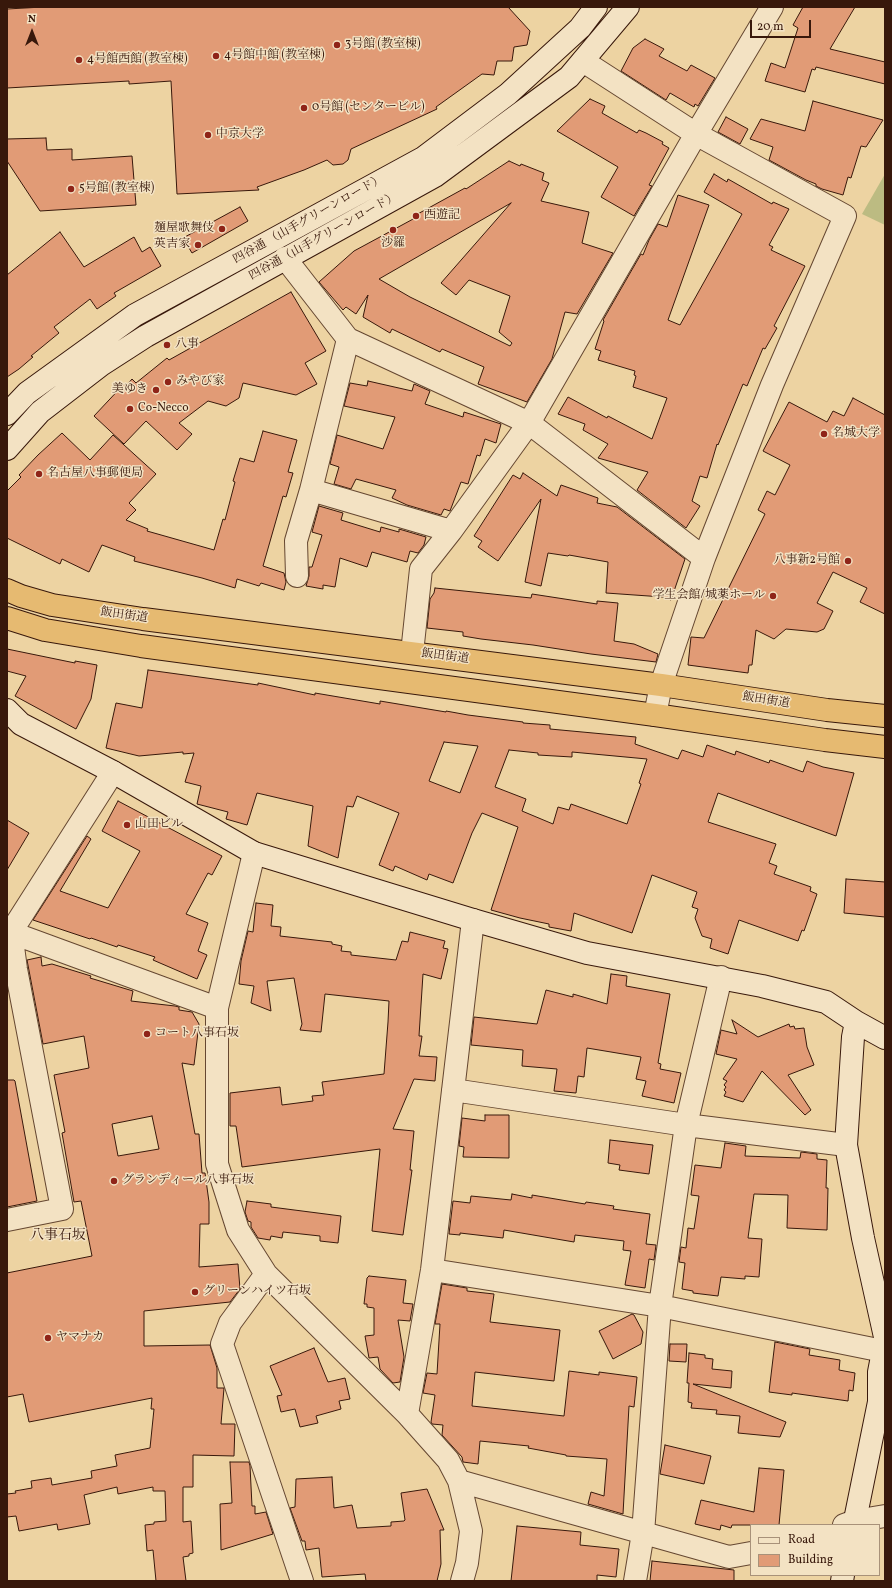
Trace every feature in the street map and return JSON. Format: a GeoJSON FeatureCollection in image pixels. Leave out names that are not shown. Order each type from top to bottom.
{"type":"FeatureCollection","features":[{"type":"Feature","properties":{"kind":"highway","name":"飯田街道"},"geometry":{"type":"LineString","coordinates":[[7,590],[21,596],[60,606],[143,619],[660,685],[827,710],[885,716]]}},
{"type":"Feature","properties":{"kind":"highway"},"geometry":{"type":"LineString","coordinates":[[7,618],[45,630],[141,646],[655,714],[825,740],[885,747]]}},
{"type":"Feature","properties":{"kind":"street","name":"四谷通 （山手グリーンロード）"},"geometry":{"type":"LineString","coordinates":[[7,414],[27,393],[135,315],[423,158],[508,94],[580,28],[596,7]]}},
{"type":"Feature","properties":{"kind":"street","name":"四谷通（山手グリーンロード）"},"geometry":{"type":"LineString","coordinates":[[7,449],[40,412],[101,365],[146,336],[435,176],[569,76],[628,7]]}},
{"type":"Feature","properties":{"kind":"street"},"geometry":{"type":"LineString","coordinates":[[412,653],[421,569],[451,531],[529,423],[696,134],[772,7]]}},
{"type":"Feature","properties":{"kind":"street"},"geometry":{"type":"LineString","coordinates":[[583,61],[696,134],[845,216],[772,385],[704,558],[660,685],[655,714]]}},
{"type":"Feature","properties":{"kind":"street"},"geometry":{"type":"LineString","coordinates":[[285,258],[348,340],[529,423],[704,558]]}},
{"type":"Feature","properties":{"kind":"street"},"geometry":{"type":"LineString","coordinates":[[297,576],[296,541],[311,490],[348,340]]}},
{"type":"Feature","properties":{"kind":"street"},"geometry":{"type":"LineString","coordinates":[[311,490],[451,531]]}},
{"type":"Feature","properties":{"kind":"street"},"geometry":{"type":"LineString","coordinates":[[7,710],[21,724],[113,772],[254,853],[587,953],[762,986],[826,1002],[856,1022],[885,1038]]}},
{"type":"Feature","properties":{"kind":"street"},"geometry":{"type":"LineString","coordinates":[[7,1220],[62,1209],[11,970],[9,932],[113,772]]}},
{"type":"Feature","properties":{"kind":"street"},"geometry":{"type":"LineString","coordinates":[[254,853],[217,1008],[217,1164],[238,1230],[266,1274],[407,1414],[448,1460],[459,1481],[471,1532],[462,1581]]}},
{"type":"Feature","properties":{"kind":"street"},"geometry":{"type":"LineString","coordinates":[[407,1414],[432,1270],[474,920]]}},
{"type":"Feature","properties":{"kind":"street"},"geometry":{"type":"LineString","coordinates":[[9,932],[217,1008]]}},
{"type":"Feature","properties":{"kind":"street"},"geometry":{"type":"LineString","coordinates":[[635,1581],[643,1533],[660,1306],[686,1124],[721,978]]}},
{"type":"Feature","properties":{"kind":"street"},"geometry":{"type":"LineString","coordinates":[[856,1022],[853,1037],[846,1145],[884,1343],[879,1372],[879,1402],[851,1524],[885,1516]]}},
{"type":"Feature","properties":{"kind":"street"},"geometry":{"type":"LineString","coordinates":[[453,1090],[686,1124],[846,1145]]}},
{"type":"Feature","properties":{"kind":"street"},"geometry":{"type":"LineString","coordinates":[[432,1270],[884,1343]]}},
{"type":"Feature","properties":{"kind":"street"},"geometry":{"type":"LineString","coordinates":[[266,1274],[230,1323],[222,1344],[302,1581]]}},
{"type":"Feature","properties":{"kind":"street"},"geometry":{"type":"LineString","coordinates":[[459,1481],[729,1557],[750,1553]]}},
{"type":"Feature","properties":{"kind":"shaded area"},"geometry":{"type":"Polygon","coordinates":[[[885,174],[885,225],[862,214],[885,174]]]}},
{"type":"Feature","properties":{"kind":"building","name":"中京大学"},"geometry":{"type":"Polygon","coordinates":[[[43,7],[508,7],[530,31],[527,45],[514,47],[512,61],[497,61],[494,75],[482,74],[436,107],[437,109],[351,149],[348,160],[343,164],[333,165],[327,160],[257,187],[259,190],[177,194],[171,81],[129,84],[129,81],[7,88],[7,9],[43,7]]]}},
{"type":"Feature","properties":{"kind":"building"},"geometry":{"type":"Polygon","coordinates":[[[803,7],[855,7],[830,49],[885,62],[885,84],[816,67],[815,70],[812,69],[805,92],[765,81],[771,63],[785,68],[798,28],[793,25],[803,7]]]}},
{"type":"Feature","properties":{"kind":"building"},"geometry":{"type":"Polygon","coordinates":[[[645,39],[664,49],[659,56],[687,71],[691,65],[715,78],[698,106],[695,104],[694,107],[670,93],[666,100],[621,71],[633,48],[645,39]]]}},
{"type":"Feature","properties":{"kind":"building"},"geometry":{"type":"Polygon","coordinates":[[[590,99],[605,106],[602,113],[637,133],[639,130],[646,133],[663,142],[662,144],[669,148],[649,185],[652,186],[634,216],[601,197],[618,167],[557,131],[590,99]]]}},
{"type":"Feature","properties":{"kind":"building"},"geometry":{"type":"Polygon","coordinates":[[[813,101],[883,120],[866,147],[861,146],[851,178],[848,177],[843,195],[822,189],[816,186],[816,184],[769,160],[773,147],[750,139],[761,119],[805,131],[813,101]]]}},
{"type":"Feature","properties":{"kind":"building"},"geometry":{"type":"Polygon","coordinates":[[[726,117],[748,129],[740,144],[718,132],[726,117]]]}},
{"type":"Feature","properties":{"kind":"building","name":"5号館 (教室棟)"},"geometry":{"type":"Polygon","coordinates":[[[46,138],[47,150],[72,149],[72,160],[132,156],[136,205],[40,211],[7,161],[7,139],[46,138]]]}},
{"type":"Feature","properties":{"kind":"building"},"geometry":{"type":"Polygon","coordinates":[[[509,161],[544,173],[542,180],[549,183],[541,201],[589,212],[582,243],[613,253],[577,314],[565,312],[552,359],[527,402],[478,384],[484,367],[442,349],[440,352],[392,329],[390,333],[363,317],[368,295],[356,314],[346,307],[343,310],[319,282],[354,251],[415,218],[414,216],[465,188],[466,189],[509,161]],[[511,203],[379,279],[410,297],[510,346],[512,343],[499,332],[510,296],[469,280],[456,295],[441,283],[511,203]]]}},
{"type":"Feature","properties":{"kind":"building"},"geometry":{"type":"Polygon","coordinates":[[[714,174],[727,182],[728,179],[772,204],[773,202],[789,209],[769,245],[773,247],[771,250],[805,266],[774,326],[777,328],[765,349],[763,348],[747,386],[743,384],[718,445],[717,444],[707,478],[700,476],[692,501],[700,506],[686,528],[637,490],[648,472],[598,458],[608,444],[583,430],[585,424],[558,414],[568,397],[607,418],[608,416],[652,439],[667,398],[633,387],[636,376],[634,375],[635,371],[598,360],[601,351],[595,349],[604,321],[603,320],[641,254],[643,255],[658,224],[667,227],[678,195],[709,205],[668,320],[680,325],[742,214],[704,192],[714,174]]]}},
{"type":"Feature","properties":{"kind":"building"},"geometry":{"type":"Polygon","coordinates":[[[240,207],[248,221],[192,253],[183,238],[240,207]]]}},
{"type":"Feature","properties":{"kind":"building"},"geometry":{"type":"Polygon","coordinates":[[[60,232],[84,267],[134,237],[142,252],[150,247],[161,266],[114,293],[116,296],[97,309],[90,299],[54,327],[59,333],[31,356],[33,357],[19,369],[7,377],[7,275],[60,232]]]}},
{"type":"Feature","properties":{"kind":"building"},"geometry":{"type":"Polygon","coordinates":[[[291,292],[326,351],[305,363],[317,384],[296,395],[243,383],[239,398],[226,406],[208,401],[179,423],[192,434],[177,450],[146,421],[124,444],[94,416],[124,384],[126,386],[132,379],[136,383],[167,358],[169,360],[291,292]]]}},
{"type":"Feature","properties":{"kind":"building"},"geometry":{"type":"Polygon","coordinates":[[[368,381],[412,391],[414,384],[430,391],[425,404],[463,417],[464,412],[501,424],[496,443],[485,439],[480,456],[477,455],[468,484],[461,482],[450,511],[444,509],[441,515],[407,505],[392,498],[396,490],[356,479],[351,489],[334,484],[339,467],[330,464],[337,435],[383,449],[395,417],[344,406],[350,383],[367,386],[368,381]]]}},
{"type":"Feature","properties":{"kind":"building"},"geometry":{"type":"Polygon","coordinates":[[[853,398],[885,415],[885,614],[860,602],[867,588],[833,572],[817,603],[833,611],[824,629],[817,632],[786,629],[774,639],[756,630],[752,665],[749,665],[748,673],[688,665],[691,637],[704,638],[765,514],[758,510],[767,491],[775,495],[790,465],[763,451],[789,402],[827,422],[833,411],[844,416],[853,398]]]}},
{"type":"Feature","properties":{"kind":"building"},"geometry":{"type":"Polygon","coordinates":[[[263,431],[297,440],[288,472],[293,473],[286,497],[283,496],[263,566],[284,573],[286,582],[284,590],[261,583],[259,586],[237,579],[235,588],[134,561],[135,557],[102,545],[89,572],[62,559],[60,564],[7,538],[7,491],[21,477],[19,475],[38,455],[62,433],[90,460],[113,435],[156,474],[129,503],[136,510],[126,520],[148,529],[147,531],[214,550],[223,519],[225,520],[235,482],[233,481],[240,458],[254,462],[263,431]]]}},
{"type":"Feature","properties":{"kind":"building"},"geometry":{"type":"Polygon","coordinates":[[[523,473],[557,496],[561,485],[598,498],[597,503],[617,507],[685,559],[671,600],[663,597],[606,593],[608,562],[569,555],[548,553],[541,586],[525,582],[541,499],[498,561],[478,547],[482,541],[474,536],[513,475],[520,479],[523,473]]]}},
{"type":"Feature","properties":{"kind":"building"},"geometry":{"type":"Polygon","coordinates":[[[319,506],[343,513],[341,520],[380,532],[381,527],[399,532],[399,529],[426,537],[424,545],[418,553],[410,551],[407,562],[372,552],[367,567],[340,558],[335,587],[323,585],[323,589],[306,586],[309,576],[309,567],[312,567],[322,535],[312,532],[319,506]]]}},
{"type":"Feature","properties":{"kind":"building"},"geometry":{"type":"Polygon","coordinates":[[[435,588],[531,598],[532,594],[597,604],[597,601],[618,603],[614,641],[634,644],[658,654],[656,662],[481,639],[463,636],[463,632],[427,628],[430,599],[435,588]]]}},
{"type":"Feature","properties":{"kind":"building"},"geometry":{"type":"Polygon","coordinates":[[[7,649],[75,663],[75,661],[97,665],[91,699],[76,729],[15,696],[26,676],[7,671],[7,649]]]}},
{"type":"Feature","properties":{"kind":"building"},"geometry":{"type":"Polygon","coordinates":[[[148,670],[258,685],[258,683],[315,695],[315,693],[380,704],[380,701],[523,723],[550,725],[550,729],[636,737],[635,744],[678,759],[682,750],[703,757],[707,745],[735,755],[736,751],[769,763],[770,760],[803,772],[807,761],[823,767],[854,773],[836,836],[718,793],[708,822],[776,844],[769,863],[777,866],[774,874],[811,887],[810,891],[817,894],[804,931],[802,930],[798,941],[739,920],[728,954],[710,948],[712,939],[702,936],[695,918],[698,909],[692,907],[697,892],[652,875],[632,933],[574,913],[571,931],[549,927],[549,924],[491,910],[518,827],[482,813],[472,833],[453,883],[429,874],[427,880],[395,866],[393,871],[379,865],[399,813],[357,796],[353,807],[347,806],[338,858],[308,846],[313,806],[257,793],[247,825],[226,819],[228,812],[197,804],[201,786],[185,782],[194,753],[183,754],[183,752],[139,756],[106,748],[116,703],[142,708],[148,670]],[[444,742],[429,781],[460,793],[478,746],[444,742]],[[509,750],[495,787],[526,799],[522,811],[553,824],[558,807],[569,810],[571,804],[627,824],[641,784],[639,783],[647,759],[572,752],[572,757],[538,755],[538,753],[509,750]]]}},
{"type":"Feature","properties":{"kind":"building"},"geometry":{"type":"Polygon","coordinates":[[[118,801],[222,856],[212,875],[208,873],[186,914],[208,923],[198,951],[207,955],[197,979],[153,960],[155,957],[118,945],[117,947],[91,938],[90,939],[33,920],[87,836],[91,839],[60,891],[108,908],[140,851],[102,831],[118,801]]]}},
{"type":"Feature","properties":{"kind":"building"},"geometry":{"type":"Polygon","coordinates":[[[7,820],[29,833],[7,870],[7,820]]]}},
{"type":"Feature","properties":{"kind":"building"},"geometry":{"type":"Polygon","coordinates":[[[846,879],[885,882],[885,917],[844,913],[846,879]]]}},
{"type":"Feature","properties":{"kind":"building"},"geometry":{"type":"Polygon","coordinates":[[[256,903],[273,905],[271,926],[281,927],[280,936],[332,942],[332,944],[342,946],[341,951],[351,952],[351,955],[396,960],[402,941],[408,942],[410,932],[445,941],[443,948],[448,949],[441,979],[423,974],[419,1036],[422,1036],[419,1056],[437,1057],[435,1081],[414,1079],[393,1129],[414,1131],[410,1170],[412,1170],[403,1235],[372,1231],[380,1149],[242,1167],[236,1126],[230,1126],[230,1093],[280,1087],[282,1105],[313,1101],[312,1096],[324,1095],[322,1082],[384,1074],[388,1022],[389,1001],[325,994],[321,1032],[300,1030],[302,1024],[294,978],[267,981],[271,1011],[251,1003],[254,986],[239,984],[241,961],[248,931],[253,932],[256,903]]]}},
{"type":"Feature","properties":{"kind":"building"},"geometry":{"type":"Polygon","coordinates":[[[41,957],[42,966],[52,964],[91,976],[90,978],[133,991],[131,1001],[179,1007],[179,1010],[192,1012],[199,1024],[194,1065],[182,1063],[195,1134],[199,1134],[202,1173],[205,1173],[209,1202],[209,1224],[200,1224],[199,1267],[238,1264],[240,1289],[230,1302],[144,1311],[144,1346],[210,1345],[217,1368],[217,1388],[224,1388],[221,1424],[235,1424],[234,1456],[193,1455],[193,1487],[183,1487],[183,1522],[191,1521],[193,1553],[189,1554],[189,1556],[183,1557],[186,1581],[156,1581],[153,1550],[147,1551],[145,1525],[154,1524],[154,1522],[166,1521],[165,1491],[153,1491],[153,1487],[118,1494],[117,1487],[84,1495],[90,1524],[58,1530],[57,1524],[19,1531],[16,1516],[7,1517],[7,1494],[32,1488],[31,1481],[51,1478],[52,1485],[92,1478],[91,1471],[117,1466],[115,1455],[150,1448],[154,1409],[151,1409],[152,1398],[29,1422],[23,1394],[7,1397],[7,1273],[92,1256],[81,1201],[74,1202],[62,1133],[65,1132],[54,1075],[89,1068],[84,1036],[43,1044],[27,960],[41,957]],[[152,1116],[112,1124],[118,1156],[159,1149],[152,1116]]]}},
{"type":"Feature","properties":{"kind":"building"},"geometry":{"type":"Polygon","coordinates":[[[611,974],[627,976],[626,986],[670,994],[658,1063],[661,1064],[660,1069],[681,1073],[674,1103],[642,1096],[646,1081],[636,1079],[641,1057],[587,1048],[584,1077],[578,1076],[576,1093],[554,1091],[557,1069],[522,1066],[523,1050],[471,1045],[474,1017],[537,1024],[546,990],[573,997],[573,994],[607,1004],[611,974]]]}},
{"type":"Feature","properties":{"kind":"building"},"geometry":{"type":"Polygon","coordinates":[[[732,1020],[758,1037],[789,1024],[790,1027],[794,1026],[795,1029],[804,1028],[807,1047],[814,1065],[788,1075],[811,1110],[805,1115],[762,1071],[743,1102],[724,1096],[726,1092],[724,1090],[726,1087],[724,1085],[727,1081],[723,1079],[737,1059],[716,1054],[721,1030],[737,1034],[732,1020]]]}},
{"type":"Feature","properties":{"kind":"building"},"geometry":{"type":"Polygon","coordinates":[[[7,1080],[15,1081],[37,1201],[7,1207],[7,1080]]]}},
{"type":"Feature","properties":{"kind":"building"},"geometry":{"type":"Polygon","coordinates":[[[485,1115],[509,1115],[509,1158],[463,1157],[464,1147],[459,1146],[462,1118],[485,1121],[485,1115]]]}},
{"type":"Feature","properties":{"kind":"building"},"geometry":{"type":"Polygon","coordinates":[[[610,1140],[653,1145],[649,1174],[619,1170],[620,1165],[608,1163],[610,1140]]]}},
{"type":"Feature","properties":{"kind":"building"},"geometry":{"type":"Polygon","coordinates":[[[725,1143],[746,1146],[745,1156],[800,1158],[801,1152],[817,1154],[817,1159],[827,1160],[827,1230],[787,1228],[788,1195],[754,1194],[748,1238],[762,1239],[759,1277],[745,1276],[745,1279],[721,1277],[718,1296],[693,1293],[693,1291],[682,1289],[685,1263],[679,1262],[681,1247],[686,1248],[688,1228],[694,1229],[699,1196],[691,1195],[695,1165],[721,1168],[725,1143]]]}},
{"type":"Feature","properties":{"kind":"building"},"geometry":{"type":"Polygon","coordinates":[[[512,1194],[532,1198],[532,1195],[585,1204],[586,1202],[614,1206],[613,1209],[650,1214],[646,1244],[656,1245],[654,1260],[649,1259],[645,1288],[625,1285],[631,1251],[623,1250],[624,1241],[575,1235],[574,1242],[504,1230],[503,1238],[460,1233],[460,1235],[449,1234],[453,1201],[470,1203],[471,1196],[511,1200],[512,1194]]]}},
{"type":"Feature","properties":{"kind":"building"},"geometry":{"type":"Polygon","coordinates":[[[247,1201],[271,1204],[271,1207],[341,1216],[338,1243],[320,1241],[320,1236],[283,1232],[282,1238],[271,1236],[270,1240],[258,1238],[251,1227],[251,1222],[248,1221],[245,1212],[247,1201]]]}},
{"type":"Feature","properties":{"kind":"building"},"geometry":{"type":"Polygon","coordinates":[[[369,1276],[406,1280],[403,1303],[413,1304],[410,1321],[398,1320],[404,1357],[400,1382],[393,1383],[380,1369],[378,1357],[369,1358],[365,1336],[374,1335],[374,1308],[367,1307],[367,1304],[364,1304],[367,1278],[369,1276]]]}},
{"type":"Feature","properties":{"kind":"building"},"geometry":{"type":"Polygon","coordinates":[[[442,1284],[467,1288],[467,1291],[494,1294],[490,1322],[560,1330],[554,1381],[475,1372],[472,1406],[564,1416],[569,1371],[599,1375],[599,1372],[637,1377],[634,1407],[629,1406],[623,1514],[588,1504],[591,1492],[604,1496],[607,1459],[566,1456],[528,1448],[529,1446],[480,1441],[478,1464],[463,1462],[462,1457],[442,1435],[443,1425],[432,1424],[431,1422],[435,1395],[423,1393],[427,1373],[437,1374],[440,1324],[435,1324],[442,1284]]]}},
{"type":"Feature","properties":{"kind":"building"},"geometry":{"type":"Polygon","coordinates":[[[632,1314],[643,1332],[641,1344],[613,1359],[599,1331],[632,1314]]]}},
{"type":"Feature","properties":{"kind":"building"},"geometry":{"type":"Polygon","coordinates":[[[775,1342],[810,1349],[809,1355],[840,1360],[839,1370],[855,1373],[853,1391],[849,1390],[848,1401],[792,1393],[792,1395],[769,1392],[775,1342]]]}},
{"type":"Feature","properties":{"kind":"building"},"geometry":{"type":"Polygon","coordinates":[[[670,1344],[687,1344],[686,1362],[669,1361],[670,1344]]]}},
{"type":"Feature","properties":{"kind":"building"},"geometry":{"type":"Polygon","coordinates":[[[314,1348],[328,1382],[345,1378],[350,1399],[339,1401],[341,1409],[316,1416],[318,1423],[300,1427],[295,1409],[281,1412],[277,1396],[282,1395],[270,1366],[314,1348]]]}},
{"type":"Feature","properties":{"kind":"building"},"geometry":{"type":"Polygon","coordinates":[[[689,1353],[705,1355],[705,1358],[713,1359],[712,1369],[732,1371],[731,1388],[693,1384],[786,1422],[780,1437],[738,1433],[740,1416],[716,1414],[717,1410],[691,1408],[692,1403],[688,1402],[689,1383],[687,1383],[689,1353]]]}},
{"type":"Feature","properties":{"kind":"building"},"geometry":{"type":"Polygon","coordinates":[[[665,1445],[711,1456],[704,1484],[660,1474],[665,1445]]]}},
{"type":"Feature","properties":{"kind":"building"},"geometry":{"type":"Polygon","coordinates":[[[230,1462],[249,1462],[252,1506],[255,1506],[255,1514],[266,1512],[273,1534],[221,1550],[220,1504],[232,1503],[230,1462]]]}},
{"type":"Feature","properties":{"kind":"building"},"geometry":{"type":"Polygon","coordinates":[[[759,1468],[784,1470],[779,1524],[732,1525],[731,1528],[721,1525],[720,1530],[695,1524],[701,1500],[754,1512],[759,1468]]]}},
{"type":"Feature","properties":{"kind":"building"},"geometry":{"type":"Polygon","coordinates":[[[332,1477],[334,1508],[352,1505],[357,1528],[391,1526],[391,1522],[404,1521],[401,1493],[427,1489],[444,1530],[440,1530],[441,1564],[437,1581],[366,1581],[365,1574],[322,1577],[319,1548],[306,1550],[305,1541],[302,1541],[290,1508],[295,1507],[296,1479],[332,1477]]]}},
{"type":"Feature","properties":{"kind":"building"},"geometry":{"type":"Polygon","coordinates":[[[517,1526],[581,1532],[580,1545],[619,1549],[616,1577],[597,1575],[597,1581],[511,1581],[517,1526]]]}},
{"type":"Feature","properties":{"kind":"building"},"geometry":{"type":"Polygon","coordinates":[[[652,1561],[734,1570],[734,1581],[650,1581],[652,1561]]]}},
{"type":"Feature","properties":{"kind":"place","name":"3号館 (教室棟)"},"geometry":{"type":"Point","coordinates":[337,45]}},
{"type":"Feature","properties":{"kind":"place","name":"4号館中館 (教室棟)"},"geometry":{"type":"Point","coordinates":[216,56]}},
{"type":"Feature","properties":{"kind":"place","name":"4号館西館 (教室棟)"},"geometry":{"type":"Point","coordinates":[79,60]}},
{"type":"Feature","properties":{"kind":"place","name":"0号館 (センタービル)"},"geometry":{"type":"Point","coordinates":[304,108]}},
{"type":"Feature","properties":{"kind":"place","name":"中京大学"},"geometry":{"type":"Point","coordinates":[208,135]}},
{"type":"Feature","properties":{"kind":"place","name":"5号館 (教室棟)"},"geometry":{"type":"Point","coordinates":[71,189]}},
{"type":"Feature","properties":{"kind":"place","name":"西遊記"},"geometry":{"type":"Point","coordinates":[416,216]}},
{"type":"Feature","properties":{"kind":"place","name":"麺屋歌舞伎"},"geometry":{"type":"Point","coordinates":[222,229]}},
{"type":"Feature","properties":{"kind":"place","name":"沙羅"},"geometry":{"type":"Point","coordinates":[393,230]}},
{"type":"Feature","properties":{"kind":"place","name":"英吉家"},"geometry":{"type":"Point","coordinates":[198,245]}},
{"type":"Feature","properties":{"kind":"place","name":"八事"},"geometry":{"type":"Point","coordinates":[167,345]}},
{"type":"Feature","properties":{"kind":"place","name":"みやび家"},"geometry":{"type":"Point","coordinates":[168,382]}},
{"type":"Feature","properties":{"kind":"place","name":"美ゆき"},"geometry":{"type":"Point","coordinates":[156,390]}},
{"type":"Feature","properties":{"kind":"place","name":"Co-Necco"},"geometry":{"type":"Point","coordinates":[130,409]}},
{"type":"Feature","properties":{"kind":"place","name":"名城大学"},"geometry":{"type":"Point","coordinates":[824,434]}},
{"type":"Feature","properties":{"kind":"place","name":"名古屋八事郵便局"},"geometry":{"type":"Point","coordinates":[39,474]}},
{"type":"Feature","properties":{"kind":"place","name":"八事新2号館"},"geometry":{"type":"Point","coordinates":[848,561]}},
{"type":"Feature","properties":{"kind":"place","name":"学生会館/城薬ホール"},"geometry":{"type":"Point","coordinates":[773,596]}},
{"type":"Feature","properties":{"kind":"place","name":"山田ビル"},"geometry":{"type":"Point","coordinates":[127,825]}},
{"type":"Feature","properties":{"kind":"place","name":"コート八事石坂"},"geometry":{"type":"Point","coordinates":[147,1034]}},
{"type":"Feature","properties":{"kind":"place","name":"グランディール八事石坂"},"geometry":{"type":"Point","coordinates":[114,1181]}},
{"type":"Feature","properties":{"kind":"place","name":"グリーンハイツ石坂"},"geometry":{"type":"Point","coordinates":[195,1292]}},
{"type":"Feature","properties":{"kind":"place","name":"ヤマナカ"},"geometry":{"type":"Point","coordinates":[48,1338]}},
{"type":"Feature","properties":{"kind":"district","name":"八事石坂"},"geometry":{"type":"Point","coordinates":[58,1236]}}]}
